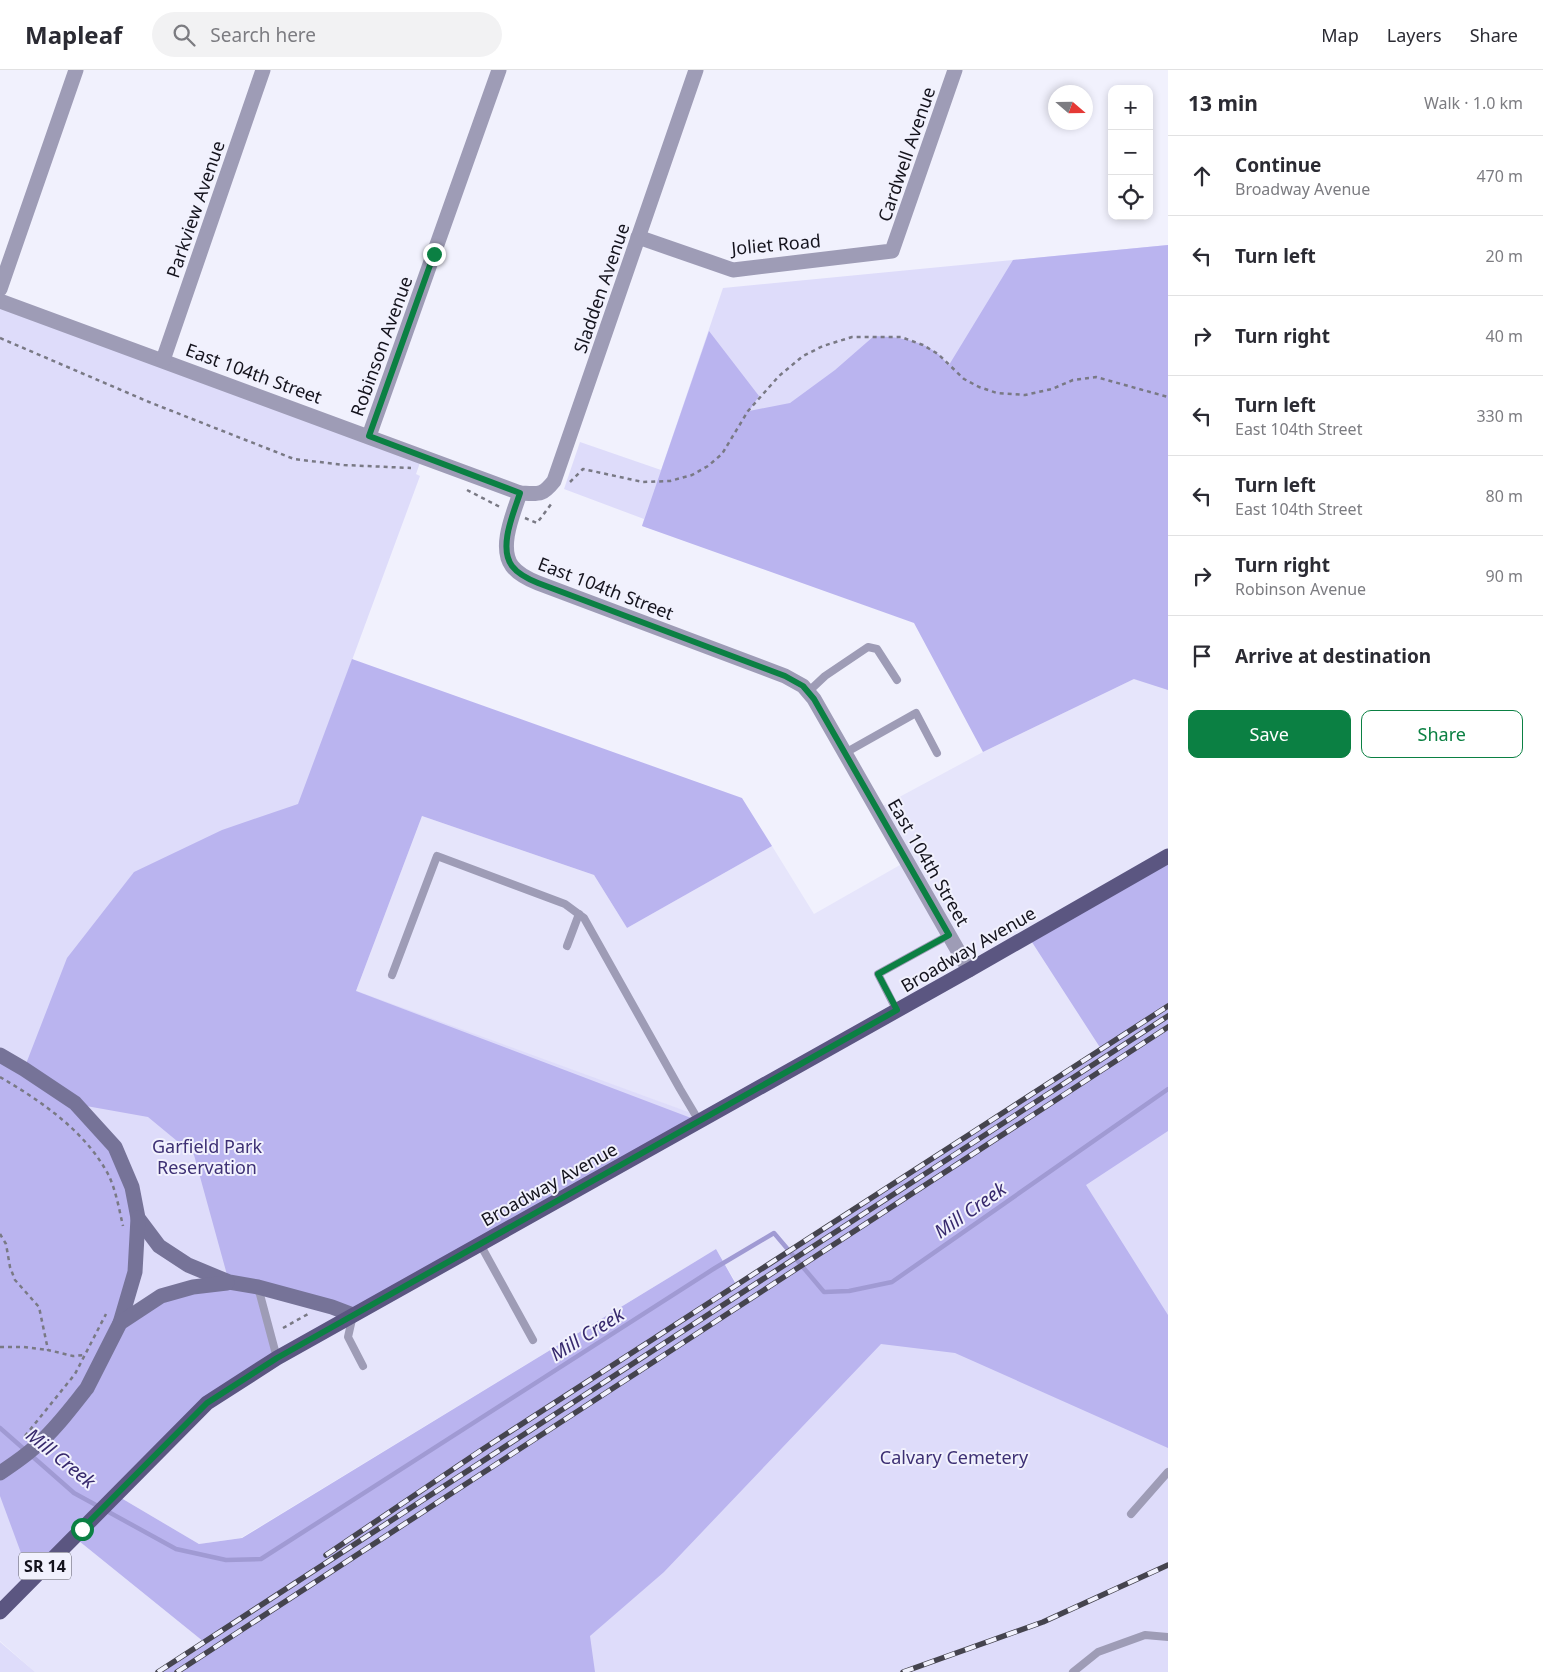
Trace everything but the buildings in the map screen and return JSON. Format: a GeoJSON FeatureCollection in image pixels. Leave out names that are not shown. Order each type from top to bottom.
{"type":"FeatureCollection","features":[{"type":"Feature","properties":{"kind":"main road","name":"Broadway Avenue"},"geometry":{"type":"LineString","coordinates":[[0,1612],[207,1403],[277,1358],[969,970],[1168,856]]}},
{"type":"Feature","properties":{"kind":"street"},"geometry":{"type":"LineString","coordinates":[[0,289],[76,70]]}},
{"type":"Feature","properties":{"kind":"street","name":"Parkview Avenue"},"geometry":{"type":"LineString","coordinates":[[164,360],[263,70]]}},
{"type":"Feature","properties":{"kind":"street","name":"Robinson Avenue"},"geometry":{"type":"LineString","coordinates":[[369,436],[499,70]]}},
{"type":"Feature","properties":{"kind":"street","name":"Sladden Avenue"},"geometry":{"type":"LineString","coordinates":[[520,493],[537,494],[545,492],[554,481],[696,70]]}},
{"type":"Feature","properties":{"kind":"street","name":"Cardwell Avenue"},"geometry":{"type":"LineString","coordinates":[[892,251],[955,70]]}},
{"type":"Feature","properties":{"kind":"street","name":"Joliet Road"},"geometry":{"type":"LineString","coordinates":[[638,237],[732,270],[892,251]]}},
{"type":"Feature","properties":{"kind":"street","name":"East 104th Street"},"geometry":{"type":"LineString","coordinates":[[0,300],[520,493],[508,531],[506,544],[508,558],[512,566],[522,576],[785,676],[803,686],[814,699],[969,970]]}},
{"type":"Feature","properties":{"kind":"street"},"geometry":{"type":"LineString","coordinates":[[0,1055],[75,1104],[115,1147],[132,1187],[138,1218],[135,1272],[120,1323],[87,1388],[53,1429],[36,1446],[0,1473]]}},
{"type":"Feature","properties":{"kind":"street"},"geometry":{"type":"LineString","coordinates":[[138,1218],[159,1246],[188,1265],[229,1282],[258,1287],[332,1307],[353,1315]]}},
{"type":"Feature","properties":{"kind":"street"},"geometry":{"type":"LineString","coordinates":[[120,1323],[161,1296],[193,1287],[229,1282]]}},
{"type":"Feature","properties":{"kind":"lane"},"geometry":{"type":"LineString","coordinates":[[808,692],[825,676],[868,647],[877,650],[897,680]]}},
{"type":"Feature","properties":{"kind":"lane"},"geometry":{"type":"LineString","coordinates":[[845,754],[916,713],[937,753]]}},
{"type":"Feature","properties":{"kind":"lane"},"geometry":{"type":"LineString","coordinates":[[392,975],[437,856],[565,904],[584,918],[699,1121]]}},
{"type":"Feature","properties":{"kind":"lane"},"geometry":{"type":"LineString","coordinates":[[567,946],[579,914]]}},
{"type":"Feature","properties":{"kind":"lane"},"geometry":{"type":"LineString","coordinates":[[897,1010],[878,974],[949,935]]}},
{"type":"Feature","properties":{"kind":"lane"},"geometry":{"type":"LineString","coordinates":[[480,1244],[533,1340]]}},
{"type":"Feature","properties":{"kind":"lane"},"geometry":{"type":"LineString","coordinates":[[258,1287],[277,1358]]}},
{"type":"Feature","properties":{"kind":"lane"},"geometry":{"type":"LineString","coordinates":[[353,1315],[348,1337],[364,1366]]}},
{"type":"Feature","properties":{"kind":"lane"},"geometry":{"type":"LineString","coordinates":[[1131,1514],[1168,1472]]}},
{"type":"Feature","properties":{"kind":"lane"},"geometry":{"type":"LineString","coordinates":[[1076,1671],[1098,1652],[1145,1635],[1168,1637]]}},
{"type":"Feature","properties":{"kind":"path"},"geometry":{"type":"LineString","coordinates":[[568,484],[583,469],[643,482],[670,480],[692,475],[708,466],[722,454],[748,411],[779,376],[803,356],[816,349],[835,341],[852,337],[901,337],[938,354],[964,379],[979,387],[997,392],[1025,395],[1052,389],[1073,380],[1096,377],[1168,397]]}},
{"type":"Feature","properties":{"kind":"path"},"geometry":{"type":"LineString","coordinates":[[0,338],[149,402],[294,459],[344,466],[416,468]]}},
{"type":"Feature","properties":{"kind":"path"},"geometry":{"type":"LineString","coordinates":[[466,489],[503,508]]}},
{"type":"Feature","properties":{"kind":"path"},"geometry":{"type":"LineString","coordinates":[[524,517],[537,523],[553,502]]}},
{"type":"Feature","properties":{"kind":"path"},"geometry":{"type":"LineString","coordinates":[[0,1077],[29,1094],[76,1132],[94,1151],[109,1176],[118,1203],[124,1232]]}},
{"type":"Feature","properties":{"kind":"path"},"geometry":{"type":"LineString","coordinates":[[0,1234],[6,1244],[15,1280],[39,1307],[48,1350]]}},
{"type":"Feature","properties":{"kind":"path"},"geometry":{"type":"LineString","coordinates":[[26,1434],[75,1374],[108,1310]]}},
{"type":"Feature","properties":{"kind":"path"},"geometry":{"type":"LineString","coordinates":[[283,1328],[308,1314]]}},
{"type":"Feature","properties":{"kind":"path"},"geometry":{"type":"LineString","coordinates":[[0,1347],[24,1347],[74,1356],[85,1355]]}},
{"type":"Feature","properties":{"kind":"shaded area"},"geometry":{"type":"Polygon","coordinates":[[[1134,679],[1168,690],[1168,1016],[742,1293],[716,1249],[241,1538],[199,1544],[116,1495],[207,1403],[701,1117],[356,991],[422,816],[594,875],[627,928],[772,846],[814,914],[907,861],[877,809],[983,752],[1134,679]]]}},
{"type":"Feature","properties":{"kind":"shaded area"},"geometry":{"type":"Polygon","coordinates":[[[74,1537],[204,1642],[158,1672],[35,1672],[0,1641],[0,1615],[74,1537]]]}},
{"type":"Feature","properties":{"kind":"green space"},"geometry":{"type":"Polygon","coordinates":[[[1168,245],[1168,690],[642,526],[644,519],[564,489],[580,442],[661,470],[723,288],[1168,245]]]}},
{"type":"Feature","properties":{"kind":"green space"},"geometry":{"type":"Polygon","coordinates":[[[1168,245],[1168,690],[1134,679],[983,752],[914,623],[642,526],[709,331],[759,396],[749,411],[790,403],[835,370],[874,336],[899,338],[923,345],[938,354],[949,365],[1013,260],[1168,245]]]}},
{"type":"Feature","properties":{"kind":"green space","name":"Garfield Park Reservation"},"geometry":{"type":"Polygon","coordinates":[[[0,301],[422,457],[416,474],[420,476],[245,950],[702,1117],[224,1385],[0,1616],[0,301]]]}},
{"type":"Feature","properties":{"kind":"green space"},"geometry":{"type":"Polygon","coordinates":[[[352,659],[742,798],[772,846],[627,928],[594,875],[422,816],[356,991],[699,1121],[353,1315],[258,1287],[277,1358],[207,1403],[116,1495],[199,1544],[242,1538],[716,1249],[737,1286],[1101,1049],[1028,936],[1168,856],[1168,1131],[1086,1185],[1168,1315],[1168,1448],[955,1353],[881,1344],[664,1572],[590,1636],[595,1672],[158,1672],[204,1642],[74,1537],[31,1580],[0,1496],[0,1055],[24,1069],[67,958],[134,872],[222,830],[298,804],[352,659]],[[75,1104],[115,1147],[138,1218],[120,1322],[161,1296],[229,1282],[194,1155],[148,1117],[75,1104]]]}},
{"type":"Feature","properties":{"kind":"green space","name":"Calvary Cemetery"},"geometry":{"type":"Polygon","coordinates":[[[1168,1059],[1168,1672],[246,1672],[1168,1059]]]}},
{"type":"Feature","properties":{"kind":"green space"},"geometry":{"type":"Polygon","coordinates":[[[0,1642],[35,1672],[0,1672],[0,1642]]]}},
{"type":"Feature","properties":{"kind":"waterway","name":"Mill Creek"},"geometry":{"type":"LineString","coordinates":[[0,1428],[74,1493],[176,1549],[226,1560],[261,1559],[715,1268],[774,1233],[824,1292],[849,1291],[892,1282],[1168,1089]]}},
{"type":"Feature","properties":{"kind":"railway"},"geometry":{"type":"LineString","coordinates":[[326,1555],[480,1451],[1168,1006]]}},
{"type":"Feature","properties":{"kind":"railway"},"geometry":{"type":"LineString","coordinates":[[158,1672],[1168,1016]]}},
{"type":"Feature","properties":{"kind":"railway"},"geometry":{"type":"LineString","coordinates":[[177,1672],[1168,1027]]}},
{"type":"Feature","properties":{"kind":"railway"},"geometry":{"type":"LineString","coordinates":[[903,1672],[1043,1622],[1168,1565]]}},
{"type":"Feature","properties":{"kind":"route"},"geometry":{"type":"LineString","coordinates":[[82,1529],[207,1403],[277,1358],[897,1010],[878,974],[949,935],[814,699],[803,686],[785,676],[522,576],[512,566],[508,558],[506,544],[513,512],[520,493],[369,436],[434,254]]}}]}
